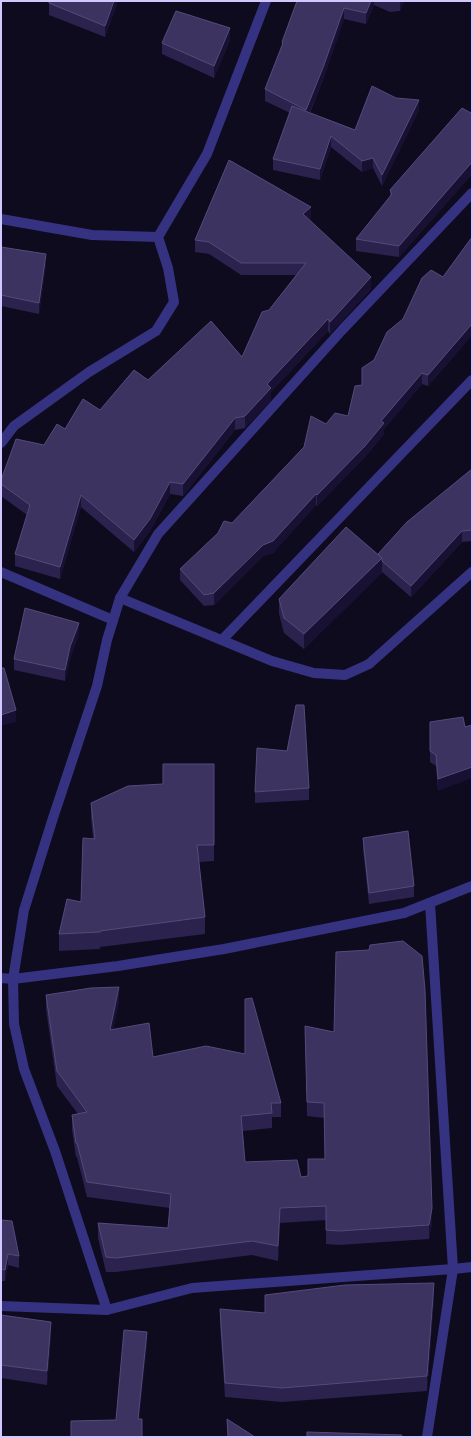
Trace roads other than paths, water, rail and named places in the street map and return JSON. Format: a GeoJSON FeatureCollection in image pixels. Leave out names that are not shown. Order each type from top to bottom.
{"type":"FeatureCollection","features":[{"type":"Feature","properties":{"kind":"street"},"geometry":{"type":"LineString","coordinates":[[1,443],[14,426],[33,412],[89,372],[156,331],[174,302],[168,268],[158,237],[207,154],[266,1]]}},
{"type":"Feature","properties":{"kind":"street"},"geometry":{"type":"LineString","coordinates":[[107,1310],[55,1150],[24,1069],[14,1024],[13,979],[24,910],[53,818],[98,686],[107,640],[120,598],[158,534],[343,329],[472,193]]}},
{"type":"Feature","properties":{"kind":"street"},"geometry":{"type":"LineString","coordinates":[[1,219],[92,235],[158,237]]}},
{"type":"Feature","properties":{"kind":"street"},"geometry":{"type":"LineString","coordinates":[[222,640],[472,380]]}},
{"type":"Feature","properties":{"kind":"street"},"geometry":{"type":"LineString","coordinates":[[1,572],[114,620]]}},
{"type":"Feature","properties":{"kind":"street"},"geometry":{"type":"LineString","coordinates":[[120,598],[272,661],[314,673],[345,674],[369,664],[472,572]]}},
{"type":"Feature","properties":{"kind":"street"},"geometry":{"type":"LineString","coordinates":[[1,978],[13,979],[118,966],[224,949],[404,914],[472,886]]}},
{"type":"Feature","properties":{"kind":"street"},"geometry":{"type":"LineString","coordinates":[[427,1437],[453,1269],[430,903]]}},
{"type":"Feature","properties":{"kind":"street"},"geometry":{"type":"LineString","coordinates":[[1,1306],[107,1310],[192,1288],[472,1267]]}}]}
